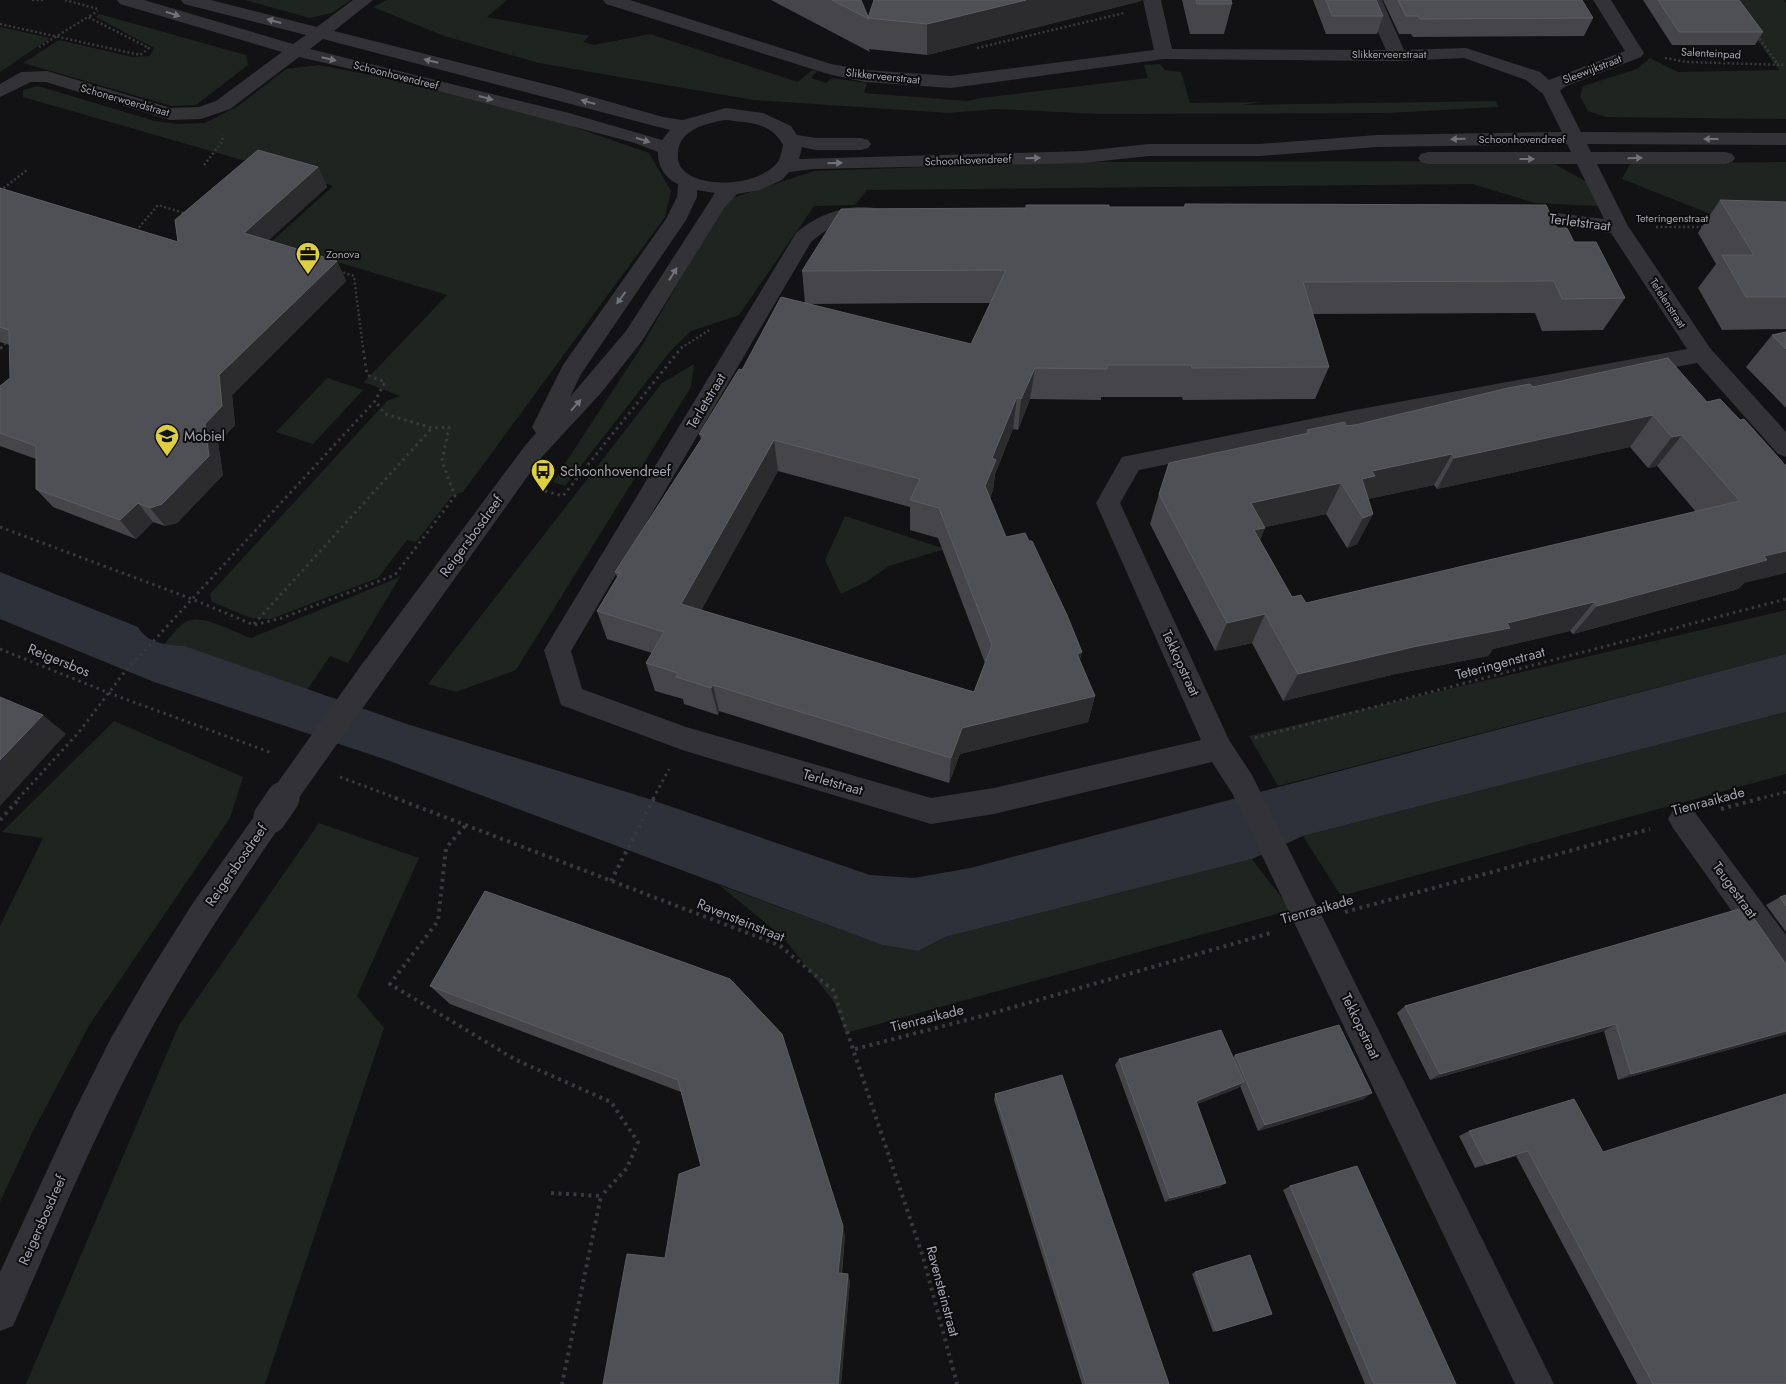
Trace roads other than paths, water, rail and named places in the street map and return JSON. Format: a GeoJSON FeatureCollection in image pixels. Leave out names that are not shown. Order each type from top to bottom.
{"type":"FeatureCollection","features":[{"type":"Feature","properties":{"kind":"street","name":"Schoonhovendreef"},"geometry":{"type":"LineString","coordinates":[[126,0],[297,51],[397,74],[562,117],[642,139],[667,149]]}},
{"type":"Feature","properties":{"kind":"street","name":"Schoonhovendreef"},"geometry":{"type":"LineString","coordinates":[[190,0],[554,92],[661,123],[687,126]]}},
{"type":"Feature","properties":{"kind":"street","name":"Schonerwoerdstraat"},"geometry":{"type":"LineString","coordinates":[[0,91],[28,76],[47,77],[170,114],[201,113],[223,105],[364,0]]}},
{"type":"Feature","properties":{"kind":"street","name":"Slikkerveerstraat"},"geometry":{"type":"LineString","coordinates":[[612,0],[828,69],[865,76],[951,82],[1164,54],[1397,56],[1466,53],[1533,76],[1552,91],[1577,139]]}},
{"type":"Feature","properties":{"kind":"street"},"geometry":{"type":"LineString","coordinates":[[1373,0],[1397,56]]}},
{"type":"Feature","properties":{"kind":"street","name":"Sleewijkstraat"},"geometry":{"type":"LineString","coordinates":[[1552,91],[1557,83],[1635,53],[1602,0]]}},
{"type":"Feature","properties":{"kind":"street"},"geometry":{"type":"LineString","coordinates":[[1152,3],[1164,54]]}},
{"type":"Feature","properties":{"kind":"street"},"geometry":{"type":"LineString","coordinates":[[748,114],[767,119],[783,128],[792,140],[794,153],[787,166],[772,178],[752,186],[729,190],[706,188],[688,182],[674,173],[668,161],[667,149],[674,137],[687,126],[712,116],[748,114]]}},
{"type":"Feature","properties":{"kind":"street","name":"Tefelenstraat"},"geometry":{"type":"LineString","coordinates":[[1577,139],[1618,226],[1702,354],[1786,448]]}},
{"type":"Feature","properties":{"kind":"street","name":"Schoonhovendreef"},"geometry":{"type":"LineString","coordinates":[[1259,150],[1377,141],[1786,139]]}},
{"type":"Feature","properties":{"kind":"street","name":"Schoonhovendreef"},"geometry":{"type":"LineString","coordinates":[[792,140],[816,144],[1084,144],[1149,150],[1259,150],[1391,158],[1786,157]]}},
{"type":"Feature","properties":{"kind":"street","name":"Schoonhovendreef"},"geometry":{"type":"LineString","coordinates":[[787,166],[813,163],[1083,157],[1149,150]]}},
{"type":"Feature","properties":{"kind":"street","name":"Reigersbosdreef"},"geometry":{"type":"LineString","coordinates":[[532,454],[571,371],[676,220],[687,197],[688,182]]}},
{"type":"Feature","properties":{"kind":"street","name":"Reigersbosdreef"},"geometry":{"type":"LineString","coordinates":[[0,1313],[82,1133],[142,1015],[211,899],[373,671],[532,454],[593,386],[634,336],[716,204],[729,190]]}},
{"type":"Feature","properties":{"kind":"street","name":"Terletstraat"},"geometry":{"type":"LineString","coordinates":[[1492,211],[1618,226]]}},
{"type":"Feature","properties":{"kind":"street","name":"Terletstraat"},"geometry":{"type":"LineString","coordinates":[[899,214],[832,217],[815,226],[802,238],[557,650],[571,697],[685,739],[931,812],[994,801],[1219,748]]}},
{"type":"Feature","properties":{"kind":"street","name":"Tekkopstraat"},"geometry":{"type":"LineString","coordinates":[[1535,1384],[1242,784],[1219,748],[1108,503],[1131,463],[1355,418],[1702,354]]}},
{"type":"Feature","properties":{"kind":"street","name":"Teugestraat"},"geometry":{"type":"LineString","coordinates":[[1683,820],[1786,961]]}},
{"type":"Feature","properties":{"kind":"place","name":"Zonova"},"geometry":{"type":"Point","coordinates":[308,275]}},
{"type":"Feature","properties":{"kind":"place","name":"Mobiel"},"geometry":{"type":"Point","coordinates":[167,457]}},
{"type":"Feature","properties":{"kind":"place","name":"Schoonhovendreef"},"geometry":{"type":"Point","coordinates":[543,492]}}]}
